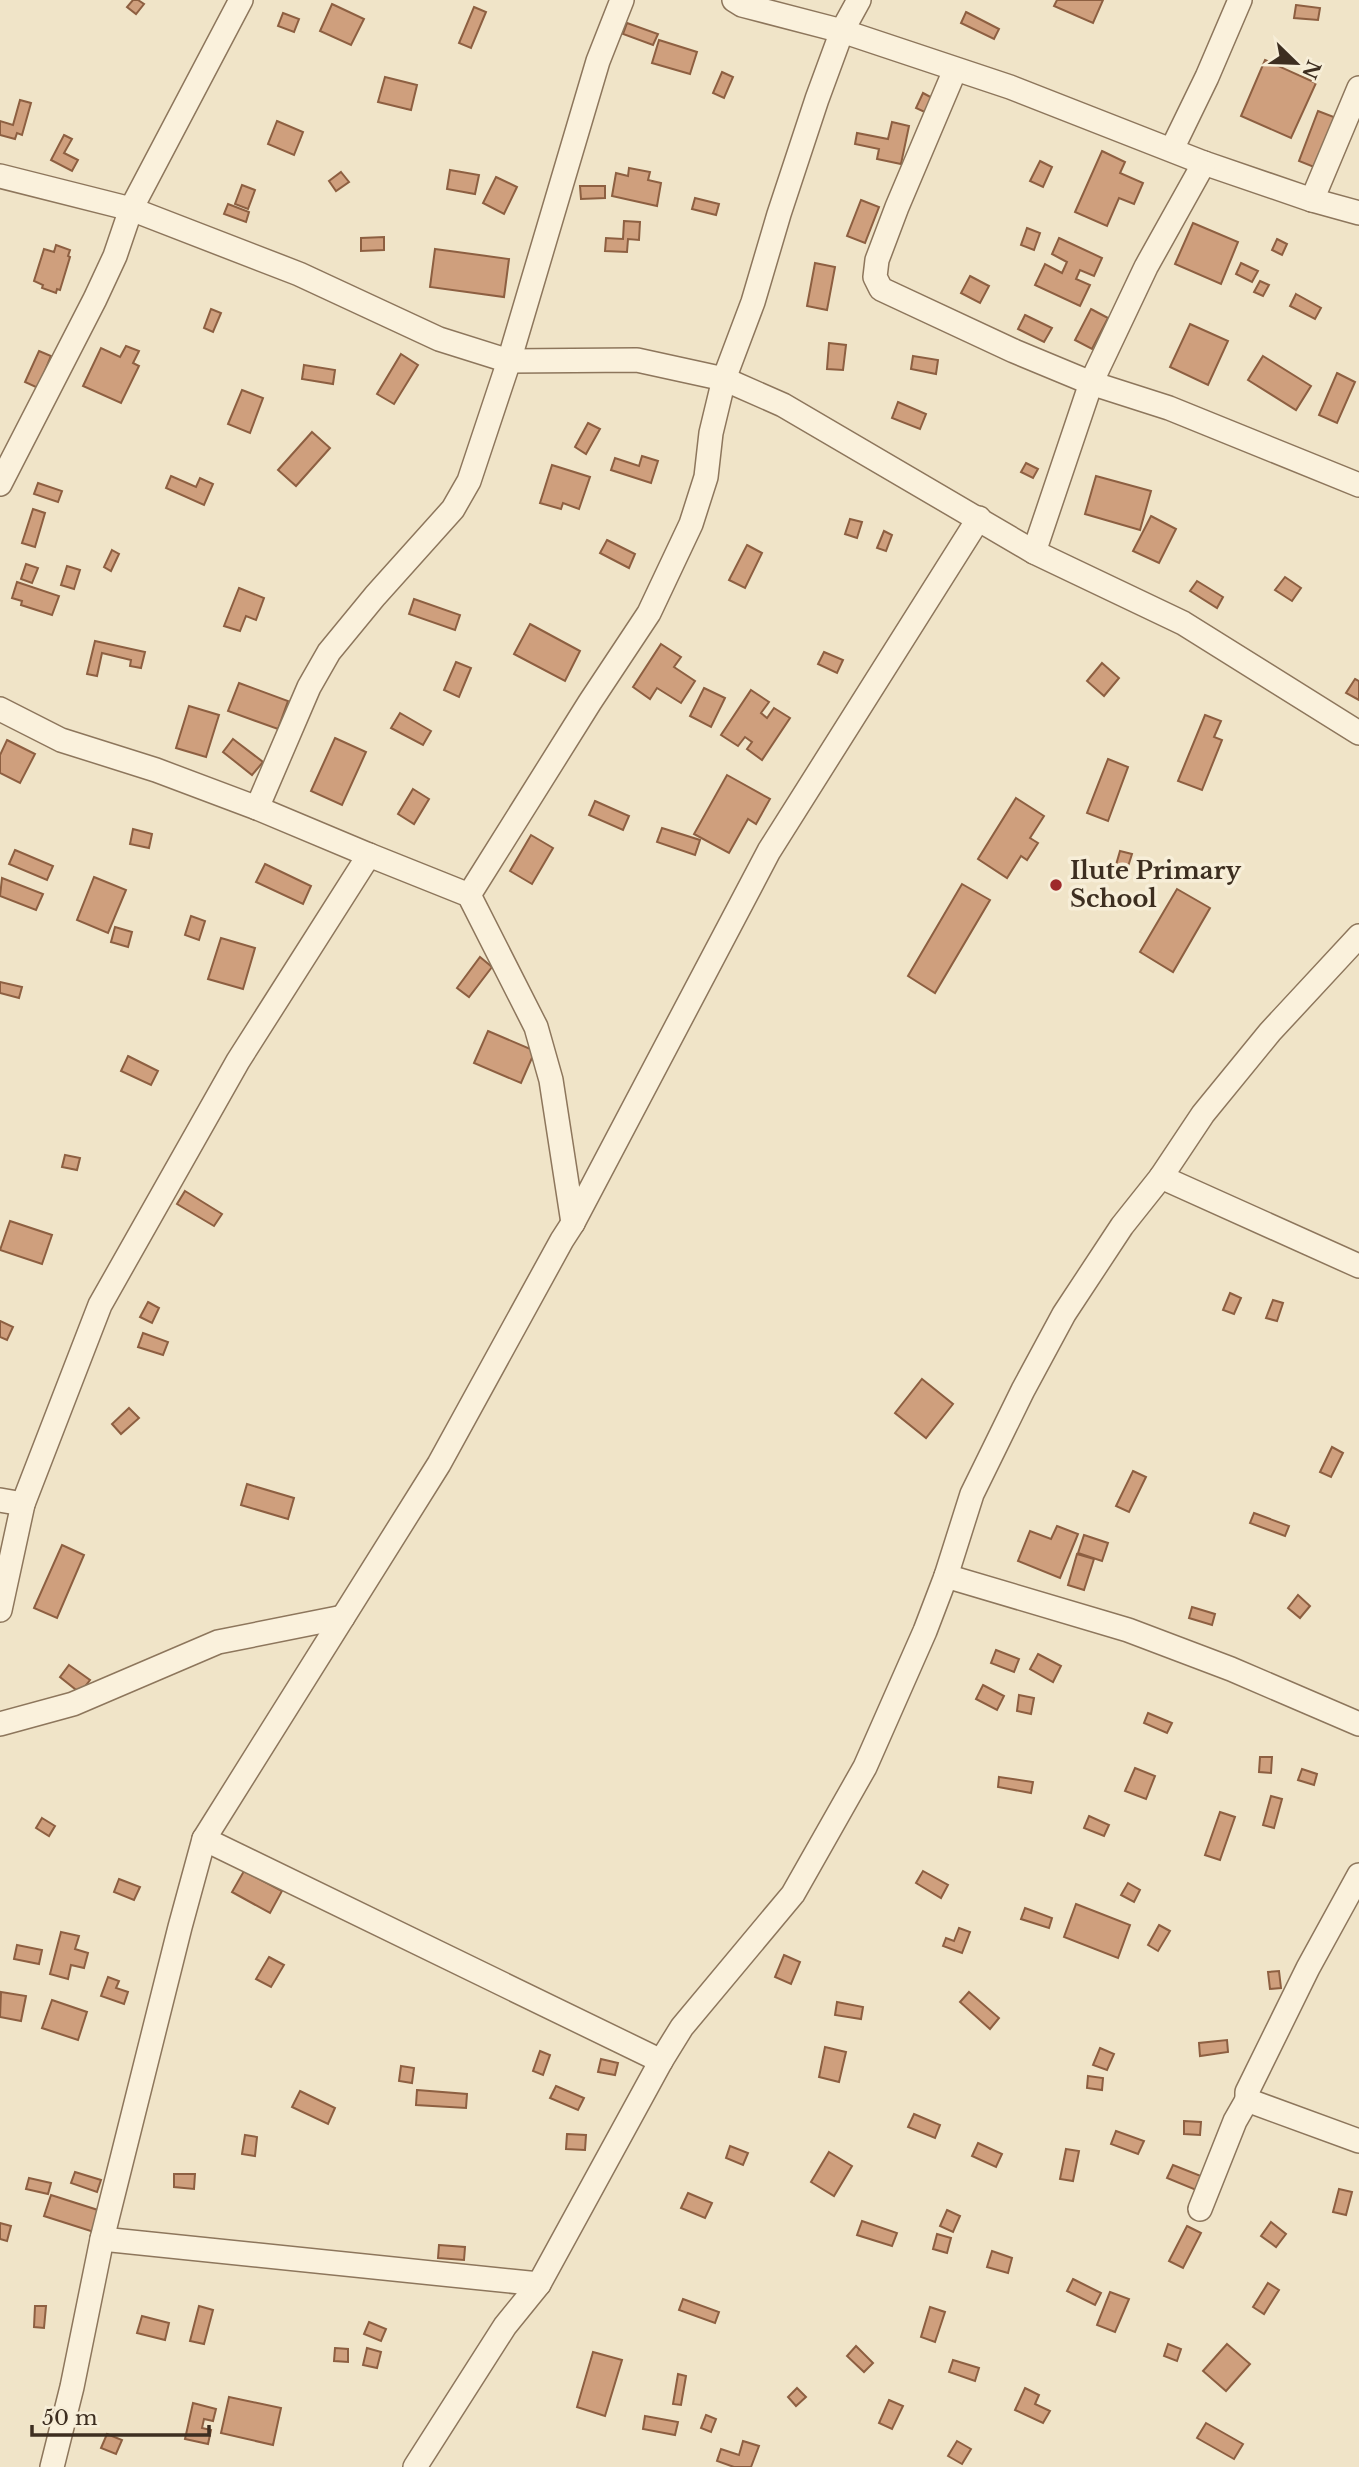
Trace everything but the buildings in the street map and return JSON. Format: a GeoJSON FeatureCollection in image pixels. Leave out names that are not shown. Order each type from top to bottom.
{"type":"FeatureCollection","features":[{"type":"Feature","properties":{"kind":"street"},"geometry":{"type":"LineString","coordinates":[[0,484],[95,299],[115,256],[131,209],[241,0]]}},
{"type":"Feature","properties":{"kind":"street"},"geometry":{"type":"LineString","coordinates":[[257,808],[309,687],[329,652],[462,497],[509,361],[598,61],[622,0]]}},
{"type":"Feature","properties":{"kind":"street"},"geometry":{"type":"LineString","coordinates":[[734,0],[742,5],[842,31],[1010,87],[1204,163],[1359,213]]}},
{"type":"Feature","properties":{"kind":"street"},"geometry":{"type":"LineString","coordinates":[[469,895],[649,613],[691,524],[706,477],[711,433],[724,379],[753,302],[775,225],[817,99],[842,31],[859,0]]}},
{"type":"Feature","properties":{"kind":"street"},"geometry":{"type":"LineString","coordinates":[[1172,149],[1240,0]]}},
{"type":"Feature","properties":{"kind":"street"},"geometry":{"type":"LineString","coordinates":[[956,70],[897,207],[877,261],[875,277],[881,289],[1014,351],[1091,383],[1169,408],[1359,485]]}},
{"type":"Feature","properties":{"kind":"street"},"geometry":{"type":"LineString","coordinates":[[1312,200],[1359,88]]}},
{"type":"Feature","properties":{"kind":"street"},"geometry":{"type":"LineString","coordinates":[[1034,552],[1091,383],[1146,267],[1204,163]]}},
{"type":"Feature","properties":{"kind":"street"},"geometry":{"type":"LineString","coordinates":[[0,176],[131,209],[299,274],[439,339],[509,361],[637,360],[724,379],[783,405],[1034,552],[1183,623],[1359,733]]}},
{"type":"Feature","properties":{"kind":"street"},"geometry":{"type":"LineString","coordinates":[[52,2467],[72,2387],[102,2239],[204,1839],[439,1464],[573,1223],[769,852],[979,518]]}},
{"type":"Feature","properties":{"kind":"street"},"geometry":{"type":"LineString","coordinates":[[0,709],[61,740],[156,770],[257,808],[469,895],[536,1027],[551,1080],[573,1223]]}},
{"type":"Feature","properties":{"kind":"street"},"geometry":{"type":"LineString","coordinates":[[0,1611],[23,1504],[100,1305],[239,1061],[369,855]]}},
{"type":"Feature","properties":{"kind":"street"},"geometry":{"type":"LineString","coordinates":[[415,2467],[505,2326],[539,2284],[682,2027],[793,1894],[865,1767],[925,1631],[972,1494],[1023,1390],[1086,1280],[1203,1114],[1270,1031],[1355,948]]}},
{"type":"Feature","properties":{"kind":"street"},"geometry":{"type":"LineString","coordinates":[[1161,1177],[1359,1266]]}},
{"type":"Feature","properties":{"kind":"street"},"geometry":{"type":"LineString","coordinates":[[0,1500],[23,1504]]}},
{"type":"Feature","properties":{"kind":"street"},"geometry":{"type":"LineString","coordinates":[[946,1576],[1128,1630],[1231,1669],[1359,1724]]}},
{"type":"Feature","properties":{"kind":"street"},"geometry":{"type":"LineString","coordinates":[[0,1724],[74,1704],[218,1642],[343,1617]]}},
{"type":"Feature","properties":{"kind":"street"},"geometry":{"type":"LineString","coordinates":[[204,1839],[661,2061]]}},
{"type":"Feature","properties":{"kind":"street"},"geometry":{"type":"LineString","coordinates":[[1200,2209],[1235,2121],[1247,2099],[1251,2082],[1308,1968],[1359,1875]]}},
{"type":"Feature","properties":{"kind":"street"},"geometry":{"type":"LineString","coordinates":[[1247,2099],[1359,2141]]}},
{"type":"Feature","properties":{"kind":"street"},"geometry":{"type":"LineString","coordinates":[[102,2239],[539,2284]]}},
{"type":"Feature","properties":{"kind":"place","name":"Ilute Primary School"},"geometry":{"type":"Point","coordinates":[1056,885]}}]}
